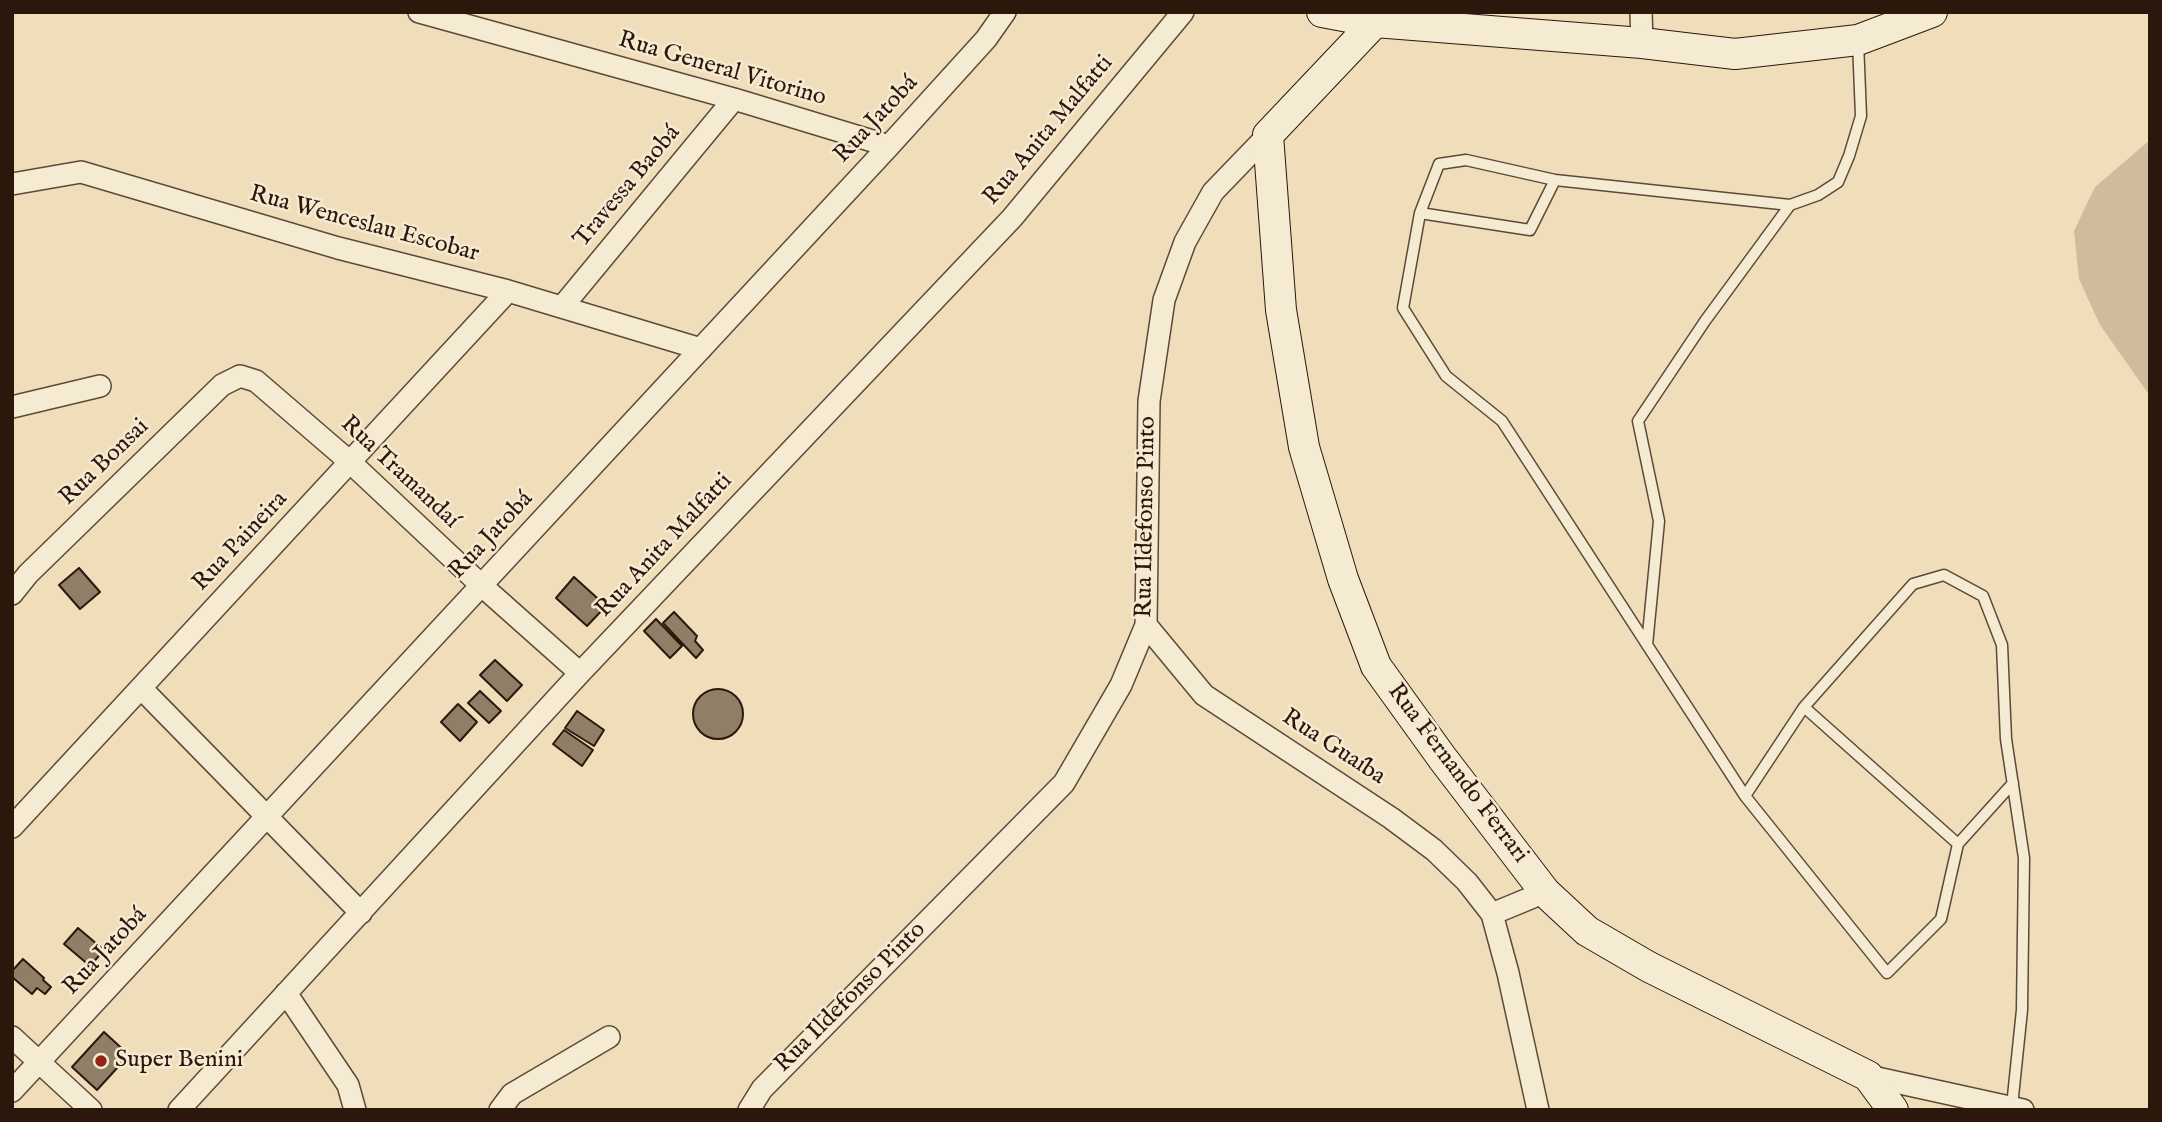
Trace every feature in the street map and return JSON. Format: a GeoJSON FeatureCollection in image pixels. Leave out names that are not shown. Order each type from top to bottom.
{"type":"FeatureCollection","features":[{"type":"Feature","properties":{"kind":"main road"},"geometry":{"type":"LineString","coordinates":[[1322,12],[1375,22],[1642,43],[1735,54],[1858,40],[1932,12]]}},
{"type":"Feature","properties":{"kind":"main road","name":"Rua Ildefonso Pinto"},"geometry":{"type":"LineString","coordinates":[[1268,135],[1375,22]]}},
{"type":"Feature","properties":{"kind":"main road","name":"Rua Fernando Ferrari"},"geometry":{"type":"LineString","coordinates":[[1268,135],[1281,310],[1304,447],[1343,579],[1376,666],[1545,892],[1587,931],[1649,967],[1868,1076]]}},
{"type":"Feature","properties":{"kind":"main road"},"geometry":{"type":"LineString","coordinates":[[1868,1076],[1893,1110]]}},
{"type":"Feature","properties":{"kind":"street","name":"Rua General Vitorino"},"geometry":{"type":"LineString","coordinates":[[419,12],[734,99],[889,146]]}},
{"type":"Feature","properties":{"kind":"street","name":"Rua Jatobá"},"geometry":{"type":"LineString","coordinates":[[12,1091],[889,146],[986,39],[1005,12]]}},
{"type":"Feature","properties":{"kind":"street","name":"Rua Anita Malfatti"},"geometry":{"type":"LineString","coordinates":[[179,1110],[580,673],[1012,218],[1182,12]]}},
{"type":"Feature","properties":{"kind":"street"},"geometry":{"type":"LineString","coordinates":[[1641,12],[1642,43]]}},
{"type":"Feature","properties":{"kind":"street","name":"Travessa Baobá"},"geometry":{"type":"LineString","coordinates":[[562,307],[734,99]]}},
{"type":"Feature","properties":{"kind":"street","name":"Rua Ildefonso Pinto"},"geometry":{"type":"LineString","coordinates":[[749,1110],[762,1089],[1064,783],[1121,685],[1146,625],[1149,401],[1164,300],[1185,242],[1213,192],[1268,135]]}},
{"type":"Feature","properties":{"kind":"street","name":"Rua Wenceslau Escobar"},"geometry":{"type":"LineString","coordinates":[[12,184],[81,172],[338,248],[508,291],[701,349]]}},
{"type":"Feature","properties":{"kind":"street","name":"Rua Paineira"},"geometry":{"type":"LineString","coordinates":[[12,827],[508,291]]}},
{"type":"Feature","properties":{"kind":"street","name":"Rua Tramandaí"},"geometry":{"type":"LineString","coordinates":[[240,376],[256,381],[350,462],[580,673]]}},
{"type":"Feature","properties":{"kind":"street","name":"Rua Bonsai"},"geometry":{"type":"LineString","coordinates":[[12,594],[20,578],[222,385],[240,376]]}},
{"type":"Feature","properties":{"kind":"street"},"geometry":{"type":"LineString","coordinates":[[12,407],[100,386]]}},
{"type":"Feature","properties":{"kind":"street","name":"Rua Guaíba"},"geometry":{"type":"LineString","coordinates":[[1146,625],[1204,695],[1391,818],[1434,850],[1468,881],[1492,914],[1538,1110]]}},
{"type":"Feature","properties":{"kind":"street"},"geometry":{"type":"LineString","coordinates":[[141,688],[361,913]]}},
{"type":"Feature","properties":{"kind":"street"},"geometry":{"type":"LineString","coordinates":[[1492,914],[1545,892]]}},
{"type":"Feature","properties":{"kind":"street"},"geometry":{"type":"LineString","coordinates":[[286,993],[348,1085],[355,1110]]}},
{"type":"Feature","properties":{"kind":"street"},"geometry":{"type":"LineString","coordinates":[[12,1037],[91,1110]]}},
{"type":"Feature","properties":{"kind":"street"},"geometry":{"type":"LineString","coordinates":[[500,1110],[512,1094],[609,1037]]}},
{"type":"Feature","properties":{"kind":"street","name":"Rua Fernando Ferrari"},"geometry":{"type":"LineString","coordinates":[[1868,1076],[2017,1108]]}},
{"type":"Feature","properties":{"kind":"lane"},"geometry":{"type":"LineString","coordinates":[[1858,40],[1861,116],[1838,182],[1818,195],[1790,205],[1555,180],[1466,160],[1439,164],[1420,214],[1404,308],[1446,376],[1502,421],[1745,796],[1887,973],[1941,919],[1958,844],[2013,783]]}},
{"type":"Feature","properties":{"kind":"lane"},"geometry":{"type":"LineString","coordinates":[[1420,214],[1530,230],[1555,180]]}},
{"type":"Feature","properties":{"kind":"lane"},"geometry":{"type":"LineString","coordinates":[[1647,645],[1659,521],[1638,421],[1705,321],[1790,205]]}},
{"type":"Feature","properties":{"kind":"lane"},"geometry":{"type":"LineString","coordinates":[[1745,796],[1804,707],[1913,584],[1944,575],[1983,596],[2002,645],[2006,739],[2024,858],[2022,1010],[2017,1108]]}},
{"type":"Feature","properties":{"kind":"lane"},"geometry":{"type":"LineString","coordinates":[[1804,707],[1958,844]]}},
{"type":"Feature","properties":{"kind":"shaded area"},"geometry":{"type":"Polygon","coordinates":[[[2150,140],[2150,396],[2100,325],[2079,279],[2074,231],[2095,187],[2150,140]]]}},
{"type":"Feature","properties":{"kind":"building"},"geometry":{"type":"Polygon","coordinates":[[[79,568],[100,592],[80,609],[59,585],[79,568]]]}},
{"type":"Feature","properties":{"kind":"building"},"geometry":{"type":"Polygon","coordinates":[[[574,577],[606,606],[587,626],[556,598],[574,577]]]}},
{"type":"Feature","properties":{"kind":"building"},"geometry":{"type":"Polygon","coordinates":[[[674,612],[697,636],[695,641],[703,650],[696,658],[663,623],[674,612]]]}},
{"type":"Feature","properties":{"kind":"building"},"geometry":{"type":"Polygon","coordinates":[[[656,619],[682,646],[670,658],[644,631],[656,619]]]}},
{"type":"Feature","properties":{"kind":"building"},"geometry":{"type":"Polygon","coordinates":[[[495,660],[522,685],[507,701],[480,675],[495,660]]]}},
{"type":"Feature","properties":{"kind":"building"},"geometry":{"type":"Polygon","coordinates":[[[718,689],[736,696],[743,714],[736,732],[718,739],[700,732],[693,714],[700,696],[718,689]]]}},
{"type":"Feature","properties":{"kind":"building"},"geometry":{"type":"Polygon","coordinates":[[[480,691],[501,711],[489,723],[468,703],[480,691]]]}},
{"type":"Feature","properties":{"kind":"building"},"geometry":{"type":"Polygon","coordinates":[[[458,704],[477,722],[460,741],[441,722],[458,704]]]}},
{"type":"Feature","properties":{"kind":"building"},"geometry":{"type":"Polygon","coordinates":[[[577,711],[604,730],[594,746],[565,728],[577,711]]]}},
{"type":"Feature","properties":{"kind":"building"},"geometry":{"type":"Polygon","coordinates":[[[564,730],[593,750],[582,766],[553,744],[564,730]]]}},
{"type":"Feature","properties":{"kind":"building"},"geometry":{"type":"Polygon","coordinates":[[[78,928],[104,950],[90,966],[64,944],[78,928]]]}},
{"type":"Feature","properties":{"kind":"building"},"geometry":{"type":"Polygon","coordinates":[[[23,959],[51,987],[45,994],[37,988],[32,994],[12,977],[12,971],[23,959]]]}},
{"type":"Feature","properties":{"kind":"building","name":"Super Benini"},"geometry":{"type":"Polygon","coordinates":[[[104,1032],[129,1055],[97,1090],[72,1067],[104,1032]]]}},
{"type":"Feature","properties":{"kind":"place","name":"Super Benini"},"geometry":{"type":"Point","coordinates":[101,1061]}}]}
